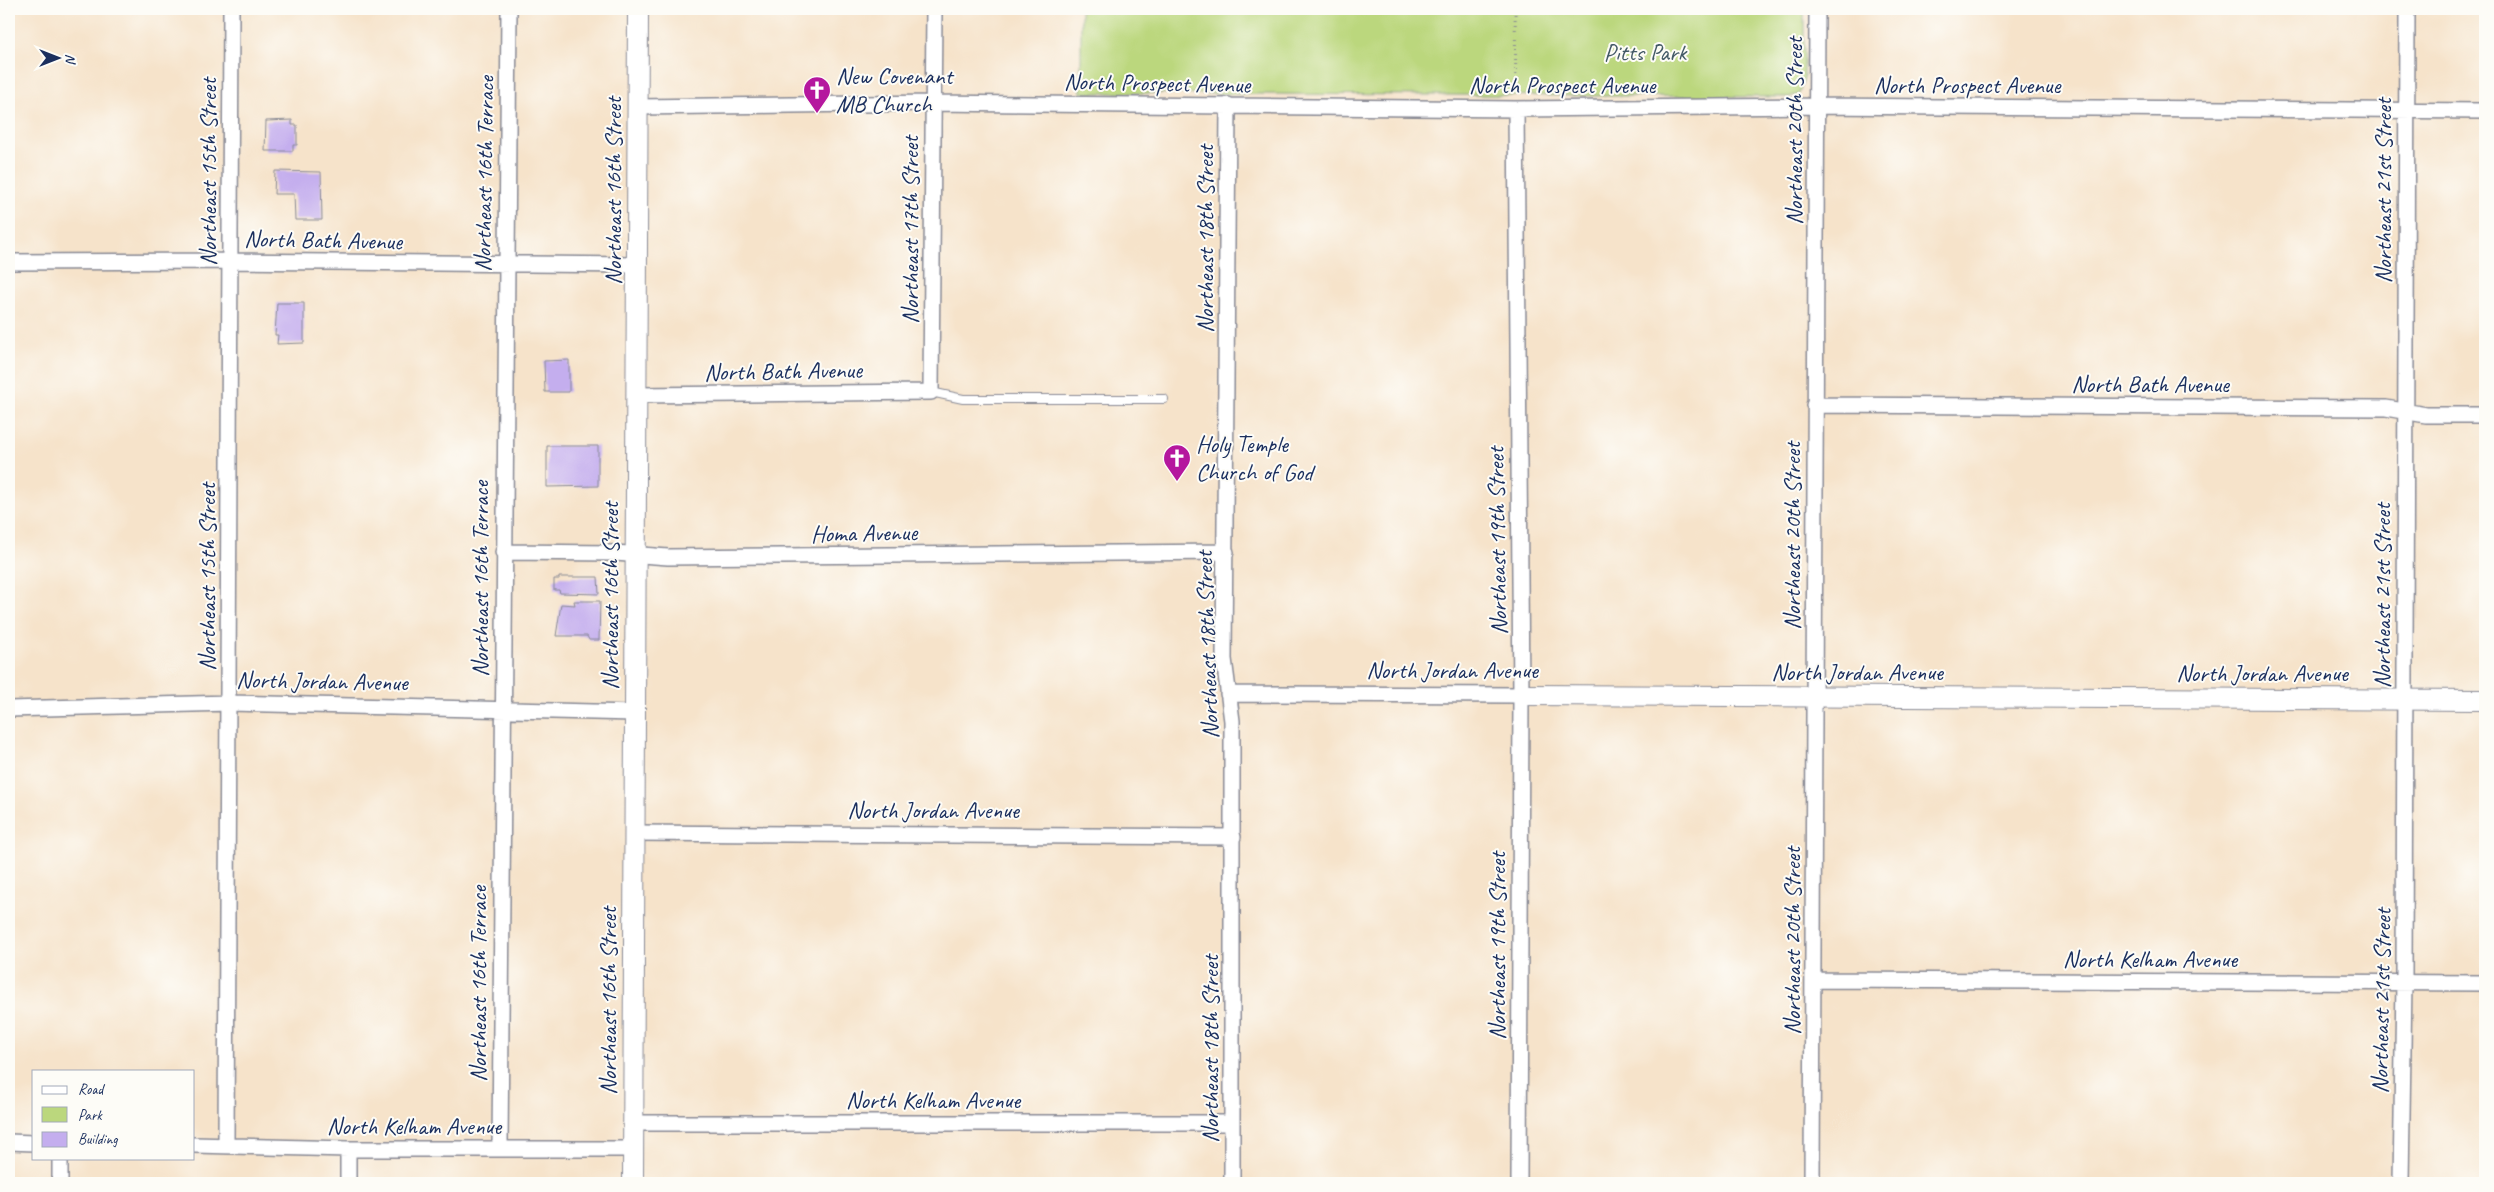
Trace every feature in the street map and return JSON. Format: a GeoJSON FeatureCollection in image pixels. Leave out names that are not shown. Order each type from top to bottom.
{"type":"FeatureCollection","features":[{"type":"Feature","properties":{"kind":"street","name":"Northeast 15th Street"},"geometry":{"type":"LineString","coordinates":[[226,1145],[231,9]]}},
{"type":"Feature","properties":{"kind":"street","name":"Northeast 16th Terrace"},"geometry":{"type":"LineString","coordinates":[[500,1149],[503,552],[509,9]]}},
{"type":"Feature","properties":{"kind":"street","name":"Northeast 16th Street"},"geometry":{"type":"LineString","coordinates":[[633,1183],[638,9]]}},
{"type":"Feature","properties":{"kind":"street","name":"Northeast 17th Street"},"geometry":{"type":"LineString","coordinates":[[931,392],[934,9]]}},
{"type":"Feature","properties":{"kind":"street","name":"Northeast 20th Street"},"geometry":{"type":"LineString","coordinates":[[1812,1183],[1815,980],[1814,405],[1817,9]]}},
{"type":"Feature","properties":{"kind":"street","name":"Northeast 21st Street"},"geometry":{"type":"LineString","coordinates":[[2402,1183],[2407,9]]}},
{"type":"Feature","properties":{"kind":"street","name":"North Prospect Avenue"},"geometry":{"type":"LineString","coordinates":[[638,107],[933,103],[1516,109],[1816,106],[2485,111]]}},
{"type":"Feature","properties":{"kind":"street","name":"Northeast 18th Street"},"geometry":{"type":"LineString","coordinates":[[1228,105],[1224,659],[1232,721],[1232,1183]]}},
{"type":"Feature","properties":{"kind":"street","name":"Northeast 19th Street"},"geometry":{"type":"LineString","coordinates":[[1516,109],[1521,695],[1518,1183]]}},
{"type":"Feature","properties":{"kind":"street","name":"North Bath Avenue"},"geometry":{"type":"LineString","coordinates":[[9,262],[230,261],[637,265]]}},
{"type":"Feature","properties":{"kind":"street","name":"North Bath Avenue"},"geometry":{"type":"LineString","coordinates":[[636,396],[931,392]]}},
{"type":"Feature","properties":{"kind":"street","name":"North Bath Avenue"},"geometry":{"type":"LineString","coordinates":[[1814,405],[2376,408],[2426,415],[2485,415]]}},
{"type":"Feature","properties":{"kind":"street","name":"Homa Avenue"},"geometry":{"type":"LineString","coordinates":[[503,552],[678,557],[1226,552]]}},
{"type":"Feature","properties":{"kind":"street","name":"North Jordan Avenue"},"geometry":{"type":"LineString","coordinates":[[1228,694],[2485,700]]}},
{"type":"Feature","properties":{"kind":"street","name":"North Jordan Avenue"},"geometry":{"type":"LineString","coordinates":[[9,709],[229,703],[634,713]]}},
{"type":"Feature","properties":{"kind":"street","name":"North Jordan Avenue"},"geometry":{"type":"LineString","coordinates":[[634,833],[1233,837]]}},
{"type":"Feature","properties":{"kind":"street","name":"North Kelham Avenue"},"geometry":{"type":"LineString","coordinates":[[1815,980],[2485,983]]}},
{"type":"Feature","properties":{"kind":"street","name":"North Kelham Avenue"},"geometry":{"type":"LineString","coordinates":[[633,1123],[1232,1122]]}},
{"type":"Feature","properties":{"kind":"street"},"geometry":{"type":"LineString","coordinates":[[9,1142],[32,1143]]}},
{"type":"Feature","properties":{"kind":"street","name":"North Kelham Avenue"},"geometry":{"type":"LineString","coordinates":[[195,1145],[348,1149],[633,1149]]}},
{"type":"Feature","properties":{"kind":"street"},"geometry":{"type":"LineString","coordinates":[[348,1149],[348,1183]]}},
{"type":"Feature","properties":{"kind":"street"},"geometry":{"type":"LineString","coordinates":[[60,1160],[60,1183]]}},
{"type":"Feature","properties":{"kind":"lane"},"geometry":{"type":"LineString","coordinates":[[931,392],[963,400],[1164,399]]}},
{"type":"Feature","properties":{"kind":"path"},"geometry":{"type":"LineString","coordinates":[[1515,9],[1516,109]]}},
{"type":"Feature","properties":{"kind":"green space","name":"Pitts Park"},"geometry":{"type":"Polygon","coordinates":[[[1081,9],[1804,9],[1804,79],[1799,94],[1789,97],[1081,93],[1081,9]]]}},
{"type":"Feature","properties":{"kind":"building"},"geometry":{"type":"Polygon","coordinates":[[[292,120],[292,125],[297,125],[297,145],[293,145],[293,151],[265,151],[266,121],[292,120]]]}},
{"type":"Feature","properties":{"kind":"building"},"geometry":{"type":"Polygon","coordinates":[[[275,171],[321,172],[322,220],[295,220],[294,194],[274,194],[275,171]]]}},
{"type":"Feature","properties":{"kind":"building"},"geometry":{"type":"Polygon","coordinates":[[[277,303],[304,303],[304,343],[277,344],[278,335],[275,335],[277,303]]]}},
{"type":"Feature","properties":{"kind":"building"},"geometry":{"type":"Polygon","coordinates":[[[569,360],[569,392],[545,392],[544,361],[569,360]]]}},
{"type":"Feature","properties":{"kind":"building"},"geometry":{"type":"Polygon","coordinates":[[[547,446],[598,446],[598,486],[547,487],[547,446]]]}},
{"type":"Feature","properties":{"kind":"building"},"geometry":{"type":"Polygon","coordinates":[[[559,577],[598,577],[599,594],[560,593],[559,590],[554,590],[554,579],[559,579],[559,577]]]}},
{"type":"Feature","properties":{"kind":"building"},"geometry":{"type":"Polygon","coordinates":[[[574,601],[600,601],[599,640],[589,640],[587,636],[556,636],[561,604],[575,605],[574,601]]]}},
{"type":"Feature","properties":{"kind":"place","name":"New Covenant MB Church"},"geometry":{"type":"Point","coordinates":[817,114]}},
{"type":"Feature","properties":{"kind":"place","name":"Holy Temple Church of God"},"geometry":{"type":"Point","coordinates":[1177,482]}}]}
